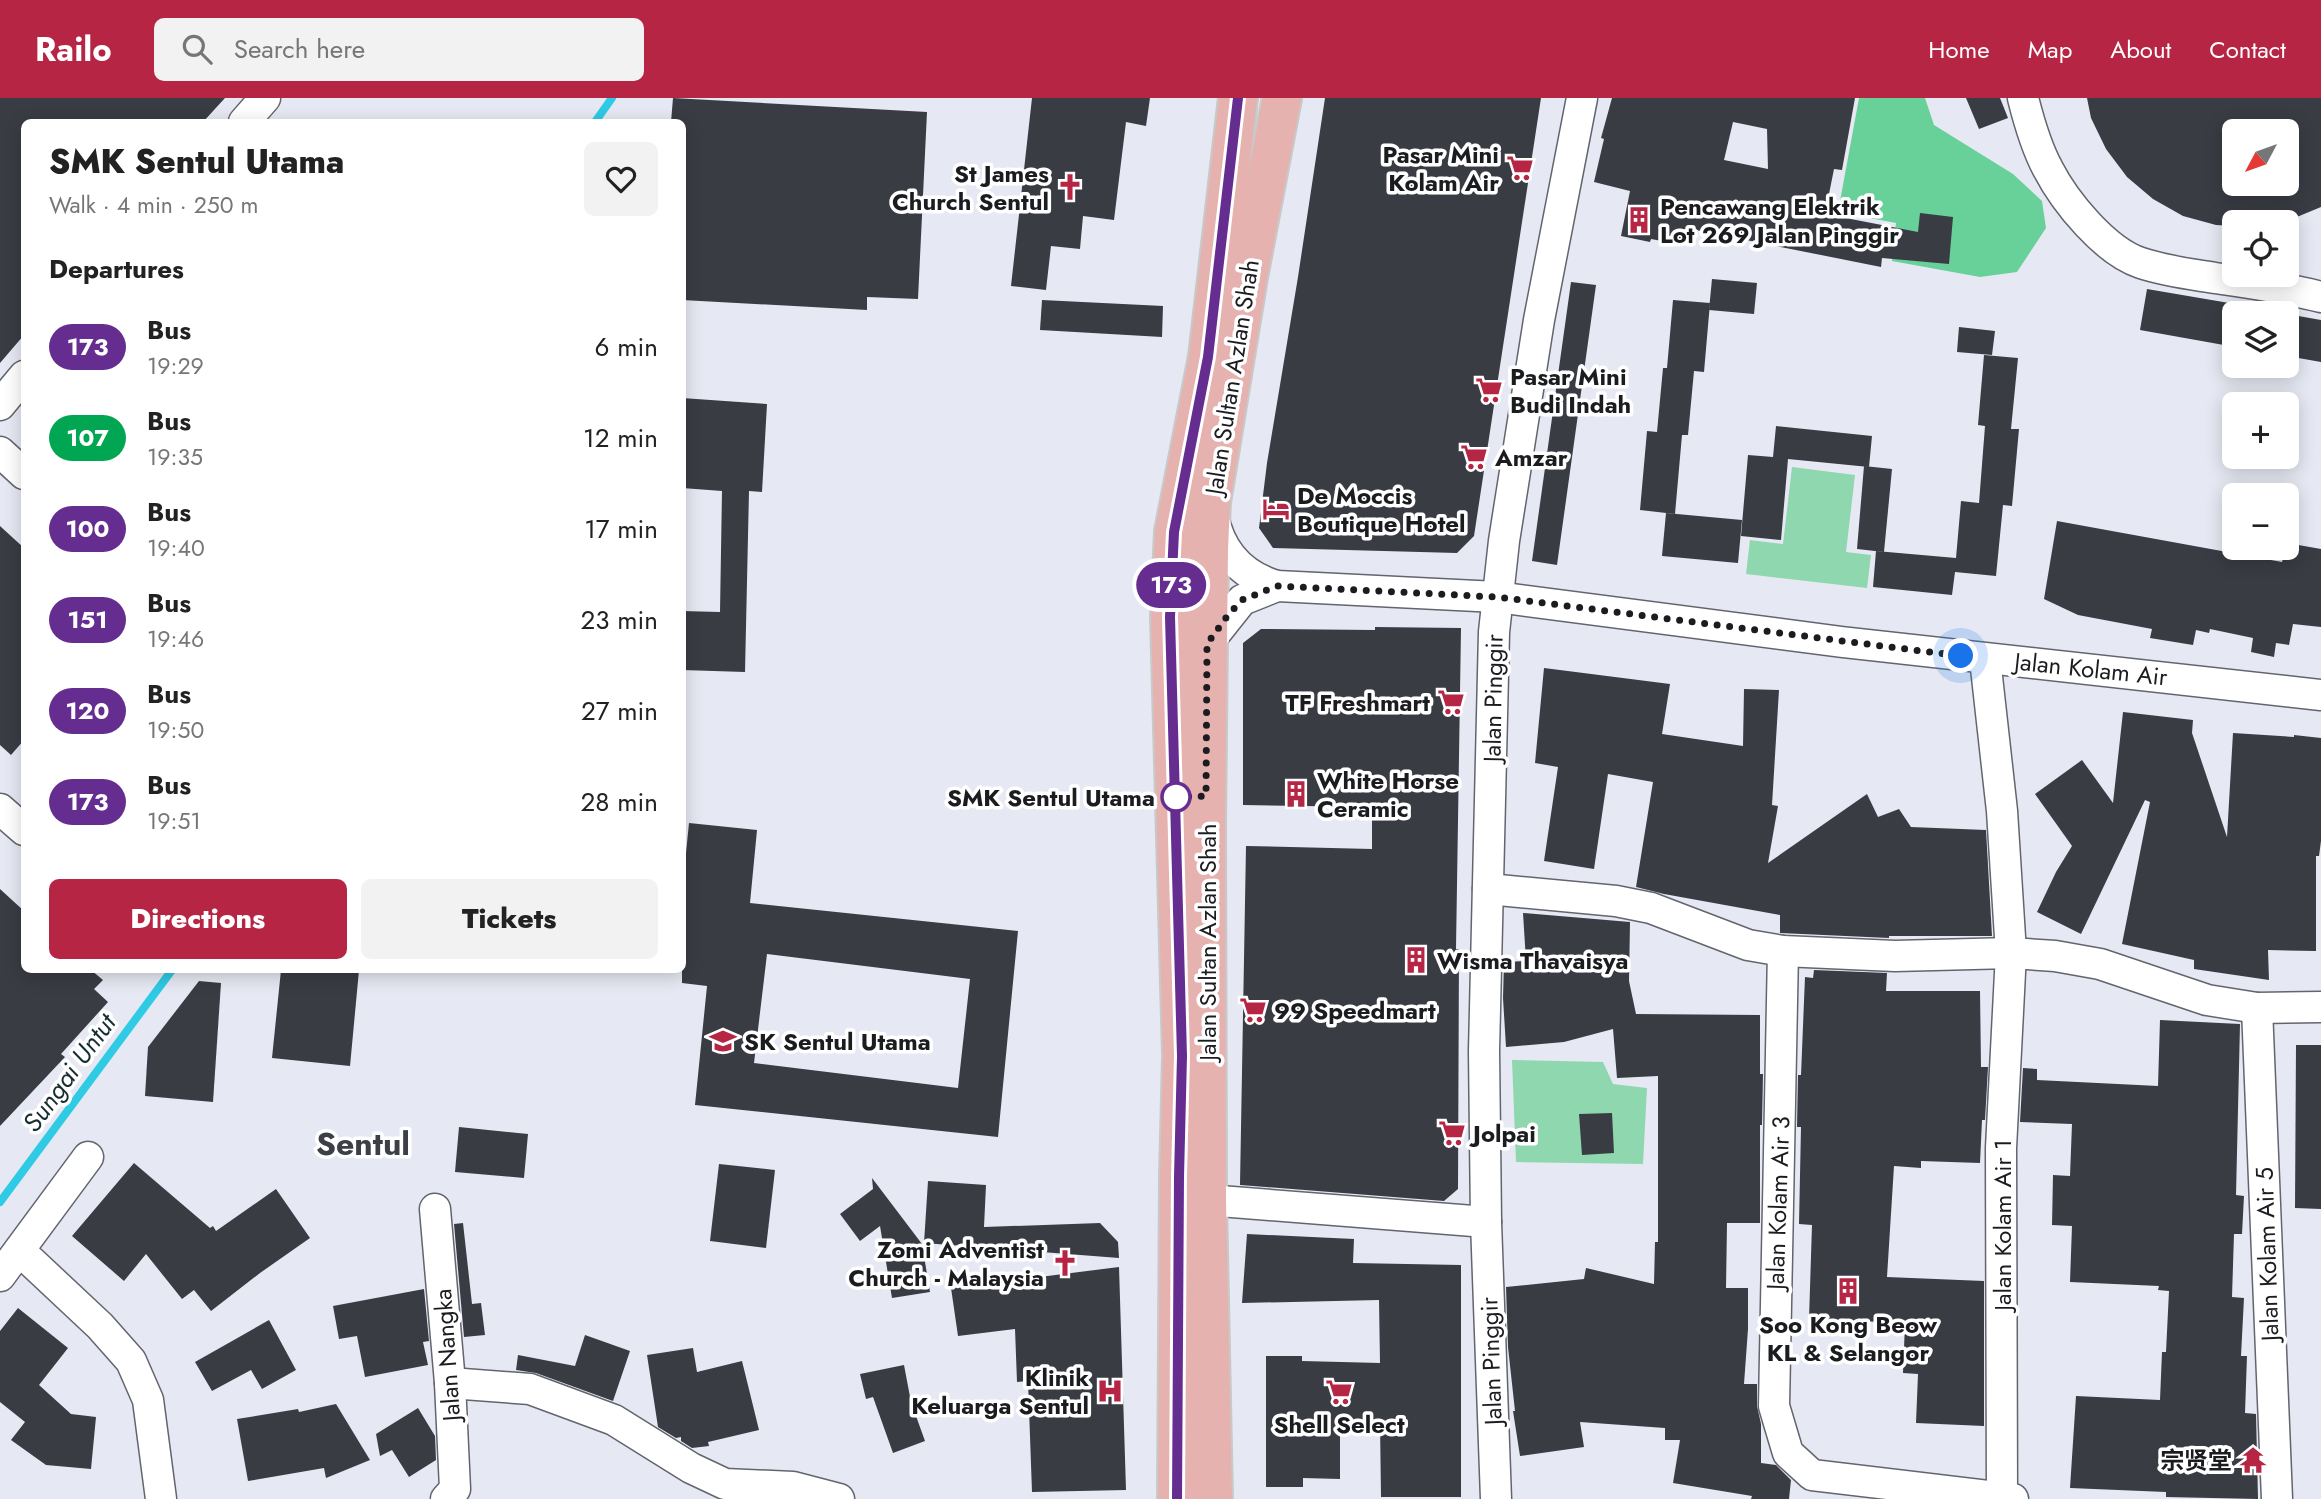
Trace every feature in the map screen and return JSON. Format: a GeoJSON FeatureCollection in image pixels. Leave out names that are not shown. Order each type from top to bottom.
{"type":"FeatureCollection","features":[{"type":"Feature","properties":{"kind":"main road","name":"Jalan Sultan Azlan Shah"},"geometry":{"type":"LineString","coordinates":[[1177,1499],[1182,1056],[1170,617],[1174,532],[1208,357],[1238,98]]}},
{"type":"Feature","properties":{"kind":"main road","name":"Jalan Sultan Azlan Shah"},"geometry":{"type":"LineString","coordinates":[[1213,1499],[1208,1200],[1207,644],[1211,502],[1248,277],[1282,98]]}},
{"type":"Feature","properties":{"kind":"street"},"geometry":{"type":"LineString","coordinates":[[246,119],[265,98]]}},
{"type":"Feature","properties":{"kind":"street","name":"Jalan Pinggir"},"geometry":{"type":"LineString","coordinates":[[1496,1499],[1486,1222],[1484,1051],[1494,632],[1504,541],[1541,307],[1582,98]]}},
{"type":"Feature","properties":{"kind":"street"},"geometry":{"type":"LineString","coordinates":[[2023,98],[2030,125],[2048,170],[2078,214],[2112,246],[2138,262],[2168,271],[2284,288],[2321,297]]}},
{"type":"Feature","properties":{"kind":"street"},"geometry":{"type":"LineString","coordinates":[[0,405],[21,380]]}},
{"type":"Feature","properties":{"kind":"street"},"geometry":{"type":"LineString","coordinates":[[0,453],[21,471]]}},
{"type":"Feature","properties":{"kind":"street","name":"Jalan Kolam Air"},"geometry":{"type":"LineString","coordinates":[[1211,502],[1219,535],[1236,563],[1257,579],[1277,586],[1497,597],[1985,659],[2022,660],[2321,695]]}},
{"type":"Feature","properties":{"kind":"street","name":"Jalan Kolam Air"},"geometry":{"type":"LineString","coordinates":[[1207,644],[1242,600],[1277,586]]}},
{"type":"Feature","properties":{"kind":"street"},"geometry":{"type":"LineString","coordinates":[[1985,659],[2002,811],[2011,953]]}},
{"type":"Feature","properties":{"kind":"street"},"geometry":{"type":"LineString","coordinates":[[0,809],[21,827]]}},
{"type":"Feature","properties":{"kind":"street"},"geometry":{"type":"LineString","coordinates":[[1488,889],[1616,901],[1651,908],[1748,944],[1783,951],[1895,956],[2011,953],[2055,956],[2100,964],[2182,993],[2257,1008],[2321,1007]]}},
{"type":"Feature","properties":{"kind":"street","name":"Jalan Kolam Air 3"},"geometry":{"type":"LineString","coordinates":[[1783,951],[1774,1406],[1788,1453],[1812,1475],[2008,1498]]}},
{"type":"Feature","properties":{"kind":"street","name":"Jalan Kolam Air 1"},"geometry":{"type":"LineString","coordinates":[[2008,1498],[2001,1148],[2011,953]]}},
{"type":"Feature","properties":{"kind":"street","name":"Jalan Kolam Air 5"},"geometry":{"type":"LineString","coordinates":[[2257,1008],[2277,1499]]}},
{"type":"Feature","properties":{"kind":"street"},"geometry":{"type":"LineString","coordinates":[[0,1276],[88,1157]]}},
{"type":"Feature","properties":{"kind":"street"},"geometry":{"type":"LineString","coordinates":[[1208,1200],[1486,1222]]}},
{"type":"Feature","properties":{"kind":"street","name":"Jalan Nangka"},"geometry":{"type":"LineString","coordinates":[[435,1209],[450,1383],[455,1489],[446,1499]]}},
{"type":"Feature","properties":{"kind":"street"},"geometry":{"type":"LineString","coordinates":[[20,1251],[100,1326],[131,1361],[148,1400],[161,1499]]}},
{"type":"Feature","properties":{"kind":"street"},"geometry":{"type":"LineString","coordinates":[[450,1383],[530,1389],[614,1420],[691,1468],[725,1485],[793,1487],[838,1499]]}},
{"type":"Feature","properties":{"kind":"green space"},"geometry":{"type":"Polygon","coordinates":[[[1859,98],[1925,98],[1934,125],[2013,174],[2042,201],[2046,228],[2017,272],[1980,277],[1892,261],[1896,223],[1838,212],[1859,98]]]}},
{"type":"Feature","properties":{"kind":"green space"},"geometry":{"type":"Polygon","coordinates":[[[1792,467],[1855,475],[1846,552],[1871,555],[1867,588],[1746,574],[1750,540],[1783,544],[1792,467]]]}},
{"type":"Feature","properties":{"kind":"green space"},"geometry":{"type":"Polygon","coordinates":[[[1512,1060],[1603,1062],[1613,1084],[1647,1088],[1643,1164],[1516,1162],[1512,1060]]]}},
{"type":"Feature","properties":{"kind":"building"},"geometry":{"type":"Polygon","coordinates":[[[0,98],[225,98],[206,119],[21,119],[21,338],[0,363],[0,98]]]}},
{"type":"Feature","properties":{"kind":"building"},"geometry":{"type":"Polygon","coordinates":[[[673,98],[927,112],[918,299],[867,297],[867,310],[686,300],[686,119],[671,119],[673,98]]]}},
{"type":"Feature","properties":{"kind":"building","name":"St James Church Sentul"},"geometry":{"type":"Polygon","coordinates":[[[1032,98],[1150,98],[1146,126],[1126,122],[1114,220],[1083,216],[1080,249],[1051,246],[1046,290],[1011,286],[1032,98]]]}},
{"type":"Feature","properties":{"kind":"building"},"geometry":{"type":"Polygon","coordinates":[[[1325,98],[1541,98],[1474,536],[1457,553],[1273,548],[1259,528],[1325,98]]]}},
{"type":"Feature","properties":{"kind":"building"},"geometry":{"type":"Polygon","coordinates":[[[1612,98],[1855,98],[1842,170],[1834,169],[1825,214],[1918,232],[1920,213],[1953,217],[1949,264],[1882,258],[1881,267],[1686,228],[1683,245],[1621,236],[1630,191],[1594,182],[1604,139],[1601,138],[1612,98]],[[1733,122],[1724,160],[1768,169],[1767,129],[1733,122]]]}},
{"type":"Feature","properties":{"kind":"building"},"geometry":{"type":"Polygon","coordinates":[[[1966,98],[2000,98],[2008,118],[1979,129],[1966,98]]]}},
{"type":"Feature","properties":{"kind":"building"},"geometry":{"type":"Polygon","coordinates":[[[2087,98],[2321,98],[2321,207],[2299,216],[2299,210],[2222,210],[2222,225],[2216,225],[2183,216],[2153,199],[2127,177],[2106,149],[2091,118],[2087,98]]]}},
{"type":"Feature","properties":{"kind":"building"},"geometry":{"type":"Polygon","coordinates":[[[1712,279],[1757,283],[1754,314],[1709,310],[1712,279]]]}},
{"type":"Feature","properties":{"kind":"building"},"geometry":{"type":"Polygon","coordinates":[[[1571,282],[1596,285],[1557,565],[1532,561],[1571,282]]]}},
{"type":"Feature","properties":{"kind":"building"},"geometry":{"type":"Polygon","coordinates":[[[2147,289],[2222,302],[2222,345],[2140,330],[2147,289]]]}},
{"type":"Feature","properties":{"kind":"building"},"geometry":{"type":"Polygon","coordinates":[[[1042,300],[1163,306],[1162,337],[1040,330],[1042,300]]]}},
{"type":"Feature","properties":{"kind":"building"},"geometry":{"type":"Polygon","coordinates":[[[1673,300],[1710,303],[1704,372],[1694,371],[1688,435],[1682,435],[1675,514],[1640,510],[1647,431],[1657,432],[1663,368],[1667,368],[1673,300]]]}},
{"type":"Feature","properties":{"kind":"building"},"geometry":{"type":"Polygon","coordinates":[[[2299,316],[2321,320],[2321,362],[2299,358],[2299,316]]]}},
{"type":"Feature","properties":{"kind":"building"},"geometry":{"type":"Polygon","coordinates":[[[1959,327],[1995,331],[1992,355],[1957,352],[1959,327]]]}},
{"type":"Feature","properties":{"kind":"building"},"geometry":{"type":"Polygon","coordinates":[[[1984,355],[2018,358],[2011,429],[2019,429],[2012,506],[2003,505],[1996,576],[1955,572],[1952,595],[1873,587],[1876,551],[1956,558],[1961,501],[1979,503],[1985,426],[1978,425],[1984,355]]]}},
{"type":"Feature","properties":{"kind":"building"},"geometry":{"type":"Polygon","coordinates":[[[686,398],[767,404],[762,492],[749,491],[745,672],[686,670],[686,611],[720,612],[722,491],[686,488],[686,398]]]}},
{"type":"Feature","properties":{"kind":"building"},"geometry":{"type":"Polygon","coordinates":[[[1776,426],[1872,436],[1869,467],[1788,459],[1781,540],[1741,536],[1748,455],[1773,457],[1776,426]]]}},
{"type":"Feature","properties":{"kind":"building"},"geometry":{"type":"Polygon","coordinates":[[[1864,466],[1892,469],[1884,552],[1857,549],[1864,466]]]}},
{"type":"Feature","properties":{"kind":"building"},"geometry":{"type":"Polygon","coordinates":[[[1666,513],[1742,520],[1738,563],[1662,556],[1666,513]]]}},
{"type":"Feature","properties":{"kind":"building"},"geometry":{"type":"Polygon","coordinates":[[[2057,521],[2222,551],[2222,560],[2282,562],[2299,560],[2299,545],[2321,549],[2321,627],[2293,624],[2289,645],[2276,643],[2274,657],[2251,652],[2253,638],[2210,629],[2209,633],[2196,630],[2193,645],[2150,638],[2152,629],[2078,615],[2044,599],[2057,521]]]}},
{"type":"Feature","properties":{"kind":"building"},"geometry":{"type":"Polygon","coordinates":[[[0,526],[21,545],[21,743],[11,755],[0,745],[0,526]]]}},
{"type":"Feature","properties":{"kind":"building"},"geometry":{"type":"Polygon","coordinates":[[[1375,627],[1461,628],[1456,949],[1459,949],[1458,1189],[1444,1201],[1240,1185],[1246,846],[1372,849],[1372,807],[1243,805],[1243,643],[1261,629],[1375,630],[1375,627]]]}},
{"type":"Feature","properties":{"kind":"building"},"geometry":{"type":"Polygon","coordinates":[[[1544,668],[1670,684],[1662,734],[1743,746],[1744,689],[1779,690],[1772,805],[1778,806],[1768,863],[1867,794],[1878,817],[1899,809],[1911,827],[1986,830],[1992,936],[1889,938],[1780,933],[1780,915],[1636,887],[1653,782],[1608,774],[1594,869],[1544,861],[1558,767],[1535,763],[1544,668]]]}},
{"type":"Feature","properties":{"kind":"building"},"geometry":{"type":"Polygon","coordinates":[[[2123,712],[2193,720],[2192,733],[2227,837],[2233,733],[2321,738],[2321,841],[2319,856],[2316,856],[2316,951],[2268,950],[2269,980],[2194,969],[2194,960],[2122,944],[2150,802],[2145,800],[2081,934],[2037,912],[2072,846],[2035,794],[2082,760],[2113,803],[2123,712]]]}},
{"type":"Feature","properties":{"kind":"building"},"geometry":{"type":"Polygon","coordinates":[[[689,823],[757,830],[750,903],[1018,931],[998,1137],[695,1105],[707,986],[682,983],[682,973],[686,973],[686,853],[689,823]],[[767,954],[754,1063],[958,1088],[970,979],[767,954]]]}},
{"type":"Feature","properties":{"kind":"building"},"geometry":{"type":"Polygon","coordinates":[[[0,889],[21,908],[21,973],[95,973],[103,980],[94,989],[108,1002],[61,1054],[65,1057],[0,1126],[0,889]]]}},
{"type":"Feature","properties":{"kind":"building"},"geometry":{"type":"Polygon","coordinates":[[[1523,913],[1630,922],[1629,981],[1636,1014],[1760,1015],[1760,1074],[1763,1074],[1760,1223],[1727,1223],[1726,1288],[1748,1288],[1744,1384],[1757,1384],[1761,1463],[1776,1465],[1791,1480],[1789,1499],[1751,1499],[1752,1496],[1673,1483],[1680,1440],[1665,1440],[1665,1428],[1580,1422],[1584,1447],[1520,1456],[1513,1411],[1506,1287],[1584,1279],[1586,1268],[1654,1284],[1655,1242],[1658,1242],[1658,1076],[1617,1078],[1613,1029],[1564,1042],[1506,1047],[1504,962],[1526,961],[1523,913]]]}},
{"type":"Feature","properties":{"kind":"building"},"geometry":{"type":"Polygon","coordinates":[[[1814,970],[1887,973],[1886,991],[1980,991],[1981,1067],[1988,1067],[1980,1163],[1921,1161],[1921,1168],[1894,1166],[1887,1277],[1984,1281],[1984,1426],[1916,1423],[1918,1374],[1903,1373],[1905,1323],[1809,1319],[1812,1225],[1799,1224],[1801,1127],[1797,1127],[1805,977],[1813,978],[1814,970]]]}},
{"type":"Feature","properties":{"kind":"building"},"geometry":{"type":"Polygon","coordinates":[[[281,973],[359,973],[350,1066],[272,1058],[281,973]]]}},
{"type":"Feature","properties":{"kind":"building"},"geometry":{"type":"Polygon","coordinates":[[[199,981],[221,983],[213,1102],[145,1096],[148,1047],[199,981]]]}},
{"type":"Feature","properties":{"kind":"building"},"geometry":{"type":"Polygon","coordinates":[[[2160,1020],[2240,1024],[2236,1195],[2244,1196],[2242,1234],[2234,1234],[2232,1297],[2244,1298],[2241,1356],[2247,1356],[2245,1413],[2256,1414],[2258,1499],[2166,1497],[2166,1492],[2070,1488],[2076,1396],[2160,1400],[2169,1291],[2158,1290],[2159,1286],[2070,1282],[2072,1226],[2052,1225],[2053,1175],[2070,1176],[2072,1124],[2020,1122],[2023,1068],[2037,1069],[2037,1080],[2158,1086],[2160,1020]]]}},
{"type":"Feature","properties":{"kind":"building"},"geometry":{"type":"Polygon","coordinates":[[[2296,1045],[2321,1045],[2321,1209],[2295,1208],[2296,1045]]]}},
{"type":"Feature","properties":{"kind":"building"},"geometry":{"type":"Polygon","coordinates":[[[1612,1113],[1614,1153],[1582,1155],[1579,1114],[1612,1113]]]}},
{"type":"Feature","properties":{"kind":"building"},"geometry":{"type":"Polygon","coordinates":[[[459,1127],[528,1134],[524,1178],[455,1172],[459,1127]]]}},
{"type":"Feature","properties":{"kind":"building"},"geometry":{"type":"Polygon","coordinates":[[[134,1163],[216,1231],[276,1189],[310,1238],[211,1311],[194,1290],[182,1299],[146,1254],[124,1281],[72,1236],[134,1163]]]}},
{"type":"Feature","properties":{"kind":"building"},"geometry":{"type":"Polygon","coordinates":[[[719,1164],[775,1170],[766,1248],[710,1241],[719,1164]]]}},
{"type":"Feature","properties":{"kind":"building"},"geometry":{"type":"Polygon","coordinates":[[[872,1178],[922,1244],[930,1292],[892,1298],[880,1226],[860,1241],[840,1214],[873,1189],[872,1178]]]}},
{"type":"Feature","properties":{"kind":"building"},"geometry":{"type":"Polygon","coordinates":[[[928,1181],[986,1185],[984,1227],[1100,1223],[1118,1242],[1119,1258],[924,1243],[928,1181]]]}},
{"type":"Feature","properties":{"kind":"building"},"geometry":{"type":"Polygon","coordinates":[[[463,1223],[472,1304],[481,1303],[485,1335],[464,1337],[454,1224],[463,1223]]]}},
{"type":"Feature","properties":{"kind":"building"},"geometry":{"type":"Polygon","coordinates":[[[1247,1234],[1354,1239],[1353,1263],[1461,1265],[1461,1497],[1381,1497],[1380,1423],[1340,1422],[1340,1479],[1303,1478],[1303,1487],[1266,1487],[1266,1356],[1302,1356],[1302,1361],[1380,1363],[1379,1300],[1242,1303],[1247,1234]]]}},
{"type":"Feature","properties":{"kind":"building"},"geometry":{"type":"Polygon","coordinates":[[[1119,1267],[1126,1490],[1032,1492],[1028,1381],[1017,1382],[1015,1329],[958,1336],[951,1288],[1119,1267]]]}},
{"type":"Feature","properties":{"kind":"building"},"geometry":{"type":"Polygon","coordinates":[[[424,1289],[429,1341],[423,1342],[428,1365],[365,1377],[357,1336],[339,1339],[333,1306],[424,1289]]]}},
{"type":"Feature","properties":{"kind":"building"},"geometry":{"type":"Polygon","coordinates":[[[18,1308],[68,1348],[39,1385],[71,1414],[96,1417],[91,1469],[46,1465],[11,1440],[25,1422],[0,1402],[0,1331],[18,1308]]]}},
{"type":"Feature","properties":{"kind":"building"},"geometry":{"type":"Polygon","coordinates":[[[269,1320],[296,1370],[262,1389],[251,1370],[212,1391],[195,1362],[269,1320]]]}},
{"type":"Feature","properties":{"kind":"building"},"geometry":{"type":"Polygon","coordinates":[[[585,1335],[630,1351],[613,1401],[536,1373],[516,1370],[518,1355],[575,1366],[585,1335]]]}},
{"type":"Feature","properties":{"kind":"building"},"geometry":{"type":"Polygon","coordinates":[[[693,1348],[697,1372],[742,1361],[759,1430],[708,1442],[709,1446],[692,1448],[681,1441],[681,1437],[676,1438],[658,1427],[647,1355],[693,1348]]]}},
{"type":"Feature","properties":{"kind":"building"},"geometry":{"type":"Polygon","coordinates":[[[904,1365],[911,1402],[925,1441],[893,1453],[873,1397],[866,1399],[860,1374],[904,1365]]]}},
{"type":"Feature","properties":{"kind":"building"},"geometry":{"type":"Polygon","coordinates":[[[336,1404],[370,1460],[326,1478],[324,1468],[248,1481],[237,1419],[298,1409],[299,1412],[336,1404]]]}},
{"type":"Feature","properties":{"kind":"building"},"geometry":{"type":"Polygon","coordinates":[[[418,1408],[435,1436],[436,1460],[409,1477],[392,1450],[380,1456],[376,1434],[418,1408]]]}},
{"type":"Feature","properties":{"kind":"waterway","name":"Sungai Untut"},"geometry":{"type":"LineString","coordinates":[[597,119],[612,98]]}},
{"type":"Feature","properties":{"kind":"waterway","name":"Sungai Untut"},"geometry":{"type":"LineString","coordinates":[[0,1202],[170,973]]}},
{"type":"Feature","properties":{"kind":"bus line","name":"173"},"geometry":{"type":"LineString","coordinates":[[1177,1499],[1182,1056],[1170,617],[1174,532],[1208,357],[1238,98]]}},
{"type":"Feature","properties":{"kind":"place","name":"Pasar Mini Kolam Air"},"geometry":{"type":"Point","coordinates":[1520,168]}},
{"type":"Feature","properties":{"kind":"place","name":"St James Church Sentul"},"geometry":{"type":"Point","coordinates":[1070,187]}},
{"type":"Feature","properties":{"kind":"place","name":"Pencawang Elektrik Lot 269 Jalan Pinggir"},"geometry":{"type":"Point","coordinates":[1639,220]}},
{"type":"Feature","properties":{"kind":"place","name":"Pasar Mini Budi Indah"},"geometry":{"type":"Point","coordinates":[1489,390]}},
{"type":"Feature","properties":{"kind":"place","name":"Amzar"},"geometry":{"type":"Point","coordinates":[1474,457]}},
{"type":"Feature","properties":{"kind":"place","name":"De Moccis Boutique Hotel"},"geometry":{"type":"Point","coordinates":[1276,509]}},
{"type":"Feature","properties":{"kind":"place","name":"TF Freshmart"},"geometry":{"type":"Point","coordinates":[1451,702]}},
{"type":"Feature","properties":{"kind":"place","name":"White Horse Ceramic"},"geometry":{"type":"Point","coordinates":[1296,794]}},
{"type":"Feature","properties":{"kind":"place","name":"SMK Sentul Utama"},"geometry":{"type":"Point","coordinates":[1176,797]}},
{"type":"Feature","properties":{"kind":"place","name":"Wisma Thavaisya"},"geometry":{"type":"Point","coordinates":[1416,960]}},
{"type":"Feature","properties":{"kind":"place","name":"99 Speedmart"},"geometry":{"type":"Point","coordinates":[1253,1010]}},
{"type":"Feature","properties":{"kind":"place","name":"SK Sentul Utama"},"geometry":{"type":"Point","coordinates":[723,1041]}},
{"type":"Feature","properties":{"kind":"place","name":"Jolpai"},"geometry":{"type":"Point","coordinates":[1452,1133]}},
{"type":"Feature","properties":{"kind":"place","name":"Zomi Adventist Church - Malaysia"},"geometry":{"type":"Point","coordinates":[1065,1263]}},
{"type":"Feature","properties":{"kind":"place","name":"Soo Kong Beow KL & Selangor"},"geometry":{"type":"Point","coordinates":[1848,1291]}},
{"type":"Feature","properties":{"kind":"place","name":"Klinik Keluarga Sentul"},"geometry":{"type":"Point","coordinates":[1110,1391]}},
{"type":"Feature","properties":{"kind":"place","name":"Shell Select"},"geometry":{"type":"Point","coordinates":[1339,1392]}},
{"type":"Feature","properties":{"kind":"place","name":"宗贤堂"},"geometry":{"type":"Point","coordinates":[2253,1460]}},
{"type":"Feature","properties":{"kind":"district","name":"Sentul"},"geometry":{"type":"Point","coordinates":[363,1144]}},
{"type":"Feature","properties":{"kind":"route"},"geometry":{"type":"LineString","coordinates":[[1176,797],[1206,796],[1207,644],[1242,600],[1277,586],[1497,597],[1961,656]]}}]}
